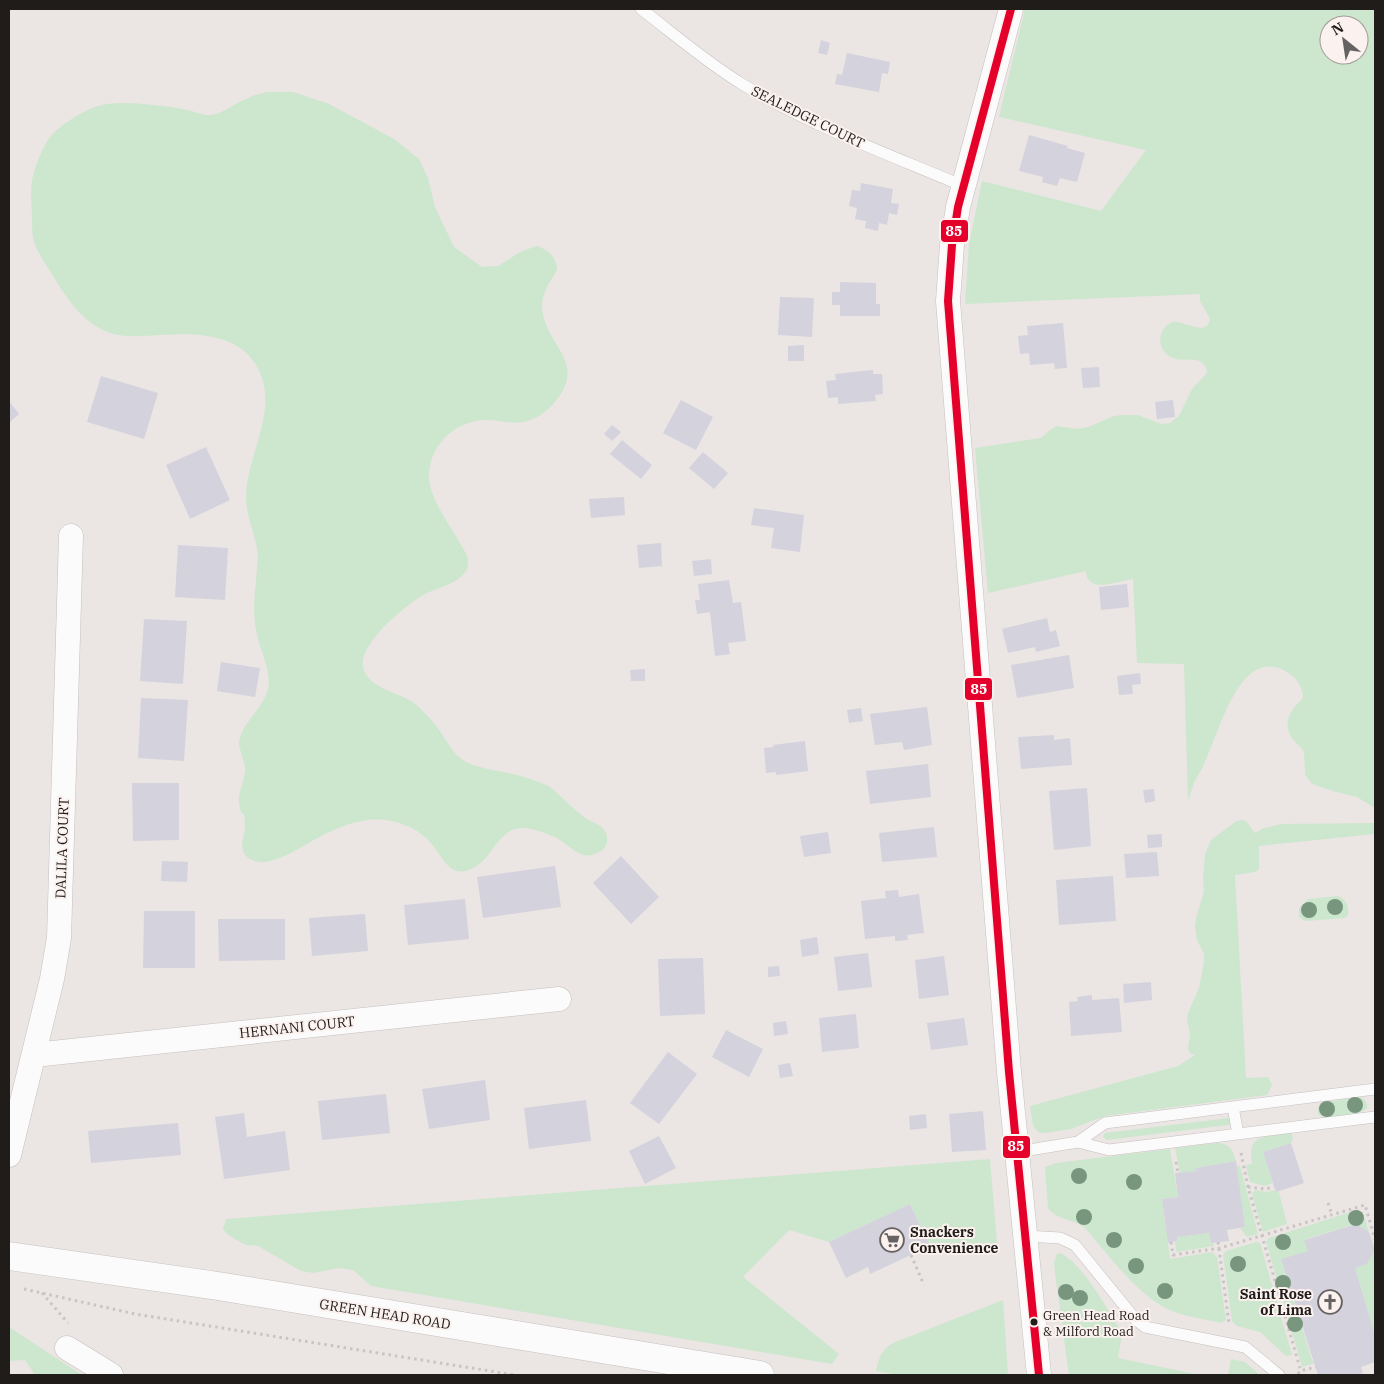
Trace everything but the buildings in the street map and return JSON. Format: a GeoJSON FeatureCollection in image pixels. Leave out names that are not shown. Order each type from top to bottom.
{"type":"FeatureCollection","features":[{"type":"Feature","properties":{"kind":"street"},"geometry":{"type":"LineString","coordinates":[[1011,9],[963,186],[954,230],[948,301],[1017,1152],[1039,1375]]}},
{"type":"Feature","properties":{"kind":"street","name":"DALILA COURT"},"geometry":{"type":"LineString","coordinates":[[9,1155],[52,979],[59,938],[71,536]]}},
{"type":"Feature","properties":{"kind":"street","name":"HERNANI COURT"},"geometry":{"type":"LineString","coordinates":[[34,1055],[560,999]]}},
{"type":"Feature","properties":{"kind":"street","name":"GREEN HEAD ROAD"},"geometry":{"type":"LineString","coordinates":[[9,1256],[218,1286],[760,1375]]}},
{"type":"Feature","properties":{"kind":"street"},"geometry":{"type":"LineString","coordinates":[[67,1348],[111,1375]]}},
{"type":"Feature","properties":{"kind":"lane","name":"SEALEDGE COURT"},"geometry":{"type":"LineString","coordinates":[[641,9],[720,69],[770,101],[816,123],[963,186]]}},
{"type":"Feature","properties":{"kind":"lane"},"geometry":{"type":"LineString","coordinates":[[1078,1142],[1106,1123],[1375,1090]]}},
{"type":"Feature","properties":{"kind":"lane"},"geometry":{"type":"LineString","coordinates":[[1233,1107],[1238,1134]]}},
{"type":"Feature","properties":{"kind":"lane"},"geometry":{"type":"LineString","coordinates":[[1017,1152],[1078,1142],[1109,1150],[1375,1117]]}},
{"type":"Feature","properties":{"kind":"lane"},"geometry":{"type":"LineString","coordinates":[[1025,1236],[1060,1238],[1075,1246],[1136,1320],[1145,1327],[1245,1347],[1278,1375]]}},
{"type":"Feature","properties":{"kind":"path"},"geometry":{"type":"LineString","coordinates":[[1238,1134],[1248,1187],[1300,1371]]}},
{"type":"Feature","properties":{"kind":"path"},"geometry":{"type":"LineString","coordinates":[[1248,1187],[1265,1189],[1274,1187]]}},
{"type":"Feature","properties":{"kind":"path"},"geometry":{"type":"LineString","coordinates":[[1328,1203],[1332,1215]]}},
{"type":"Feature","properties":{"kind":"path"},"geometry":{"type":"LineString","coordinates":[[1171,1242],[1173,1255],[1220,1248],[1365,1205],[1375,1239]]}},
{"type":"Feature","properties":{"kind":"path"},"geometry":{"type":"LineString","coordinates":[[1218,1242],[1232,1344]]}},
{"type":"Feature","properties":{"kind":"path"},"geometry":{"type":"LineString","coordinates":[[911,1255],[924,1285]]}},
{"type":"Feature","properties":{"kind":"path"},"geometry":{"type":"LineString","coordinates":[[17,1287],[135,1314],[515,1375]]}},
{"type":"Feature","properties":{"kind":"path"},"geometry":{"type":"LineString","coordinates":[[1297,1375],[1300,1371],[1316,1367]]}},
{"type":"Feature","properties":{"kind":"green space"},"geometry":{"type":"Polygon","coordinates":[[[1025,9],[1375,9],[1375,808],[1357,797],[1312,784],[1305,775],[1304,752],[1288,731],[1288,721],[1292,711],[1303,698],[1302,690],[1296,679],[1289,673],[1281,669],[1269,667],[1253,672],[1237,690],[1224,715],[1188,801],[1184,664],[1137,663],[1133,579],[1097,585],[1088,578],[1086,571],[988,593],[975,448],[1041,438],[1056,426],[1078,429],[1088,427],[1114,416],[1138,415],[1162,424],[1170,423],[1179,416],[1192,389],[1207,373],[1206,367],[1199,361],[1176,359],[1168,355],[1161,345],[1162,332],[1169,323],[1178,322],[1200,328],[1208,325],[1210,319],[1200,301],[1200,294],[965,304],[969,244],[982,181],[1101,211],[1146,150],[999,117],[1025,9]]]}},
{"type":"Feature","properties":{"kind":"green space"},"geometry":{"type":"Polygon","coordinates":[[[267,92],[293,92],[329,104],[394,139],[419,159],[428,178],[435,207],[454,247],[482,267],[498,266],[522,251],[537,246],[549,252],[556,262],[557,270],[546,290],[542,303],[543,317],[548,330],[566,363],[567,375],[564,388],[551,406],[532,419],[523,422],[476,421],[456,429],[441,442],[431,461],[429,480],[438,506],[466,554],[468,560],[467,569],[458,579],[423,595],[395,616],[368,647],[363,658],[363,667],[366,674],[376,684],[411,701],[421,709],[462,760],[475,766],[520,776],[548,786],[587,819],[600,826],[606,833],[607,842],[604,849],[597,853],[591,855],[580,854],[555,837],[533,829],[520,828],[512,830],[500,839],[481,863],[466,871],[459,871],[453,869],[443,860],[423,835],[407,826],[380,820],[362,821],[344,826],[289,854],[268,862],[258,862],[250,859],[243,852],[245,820],[240,808],[239,798],[245,767],[239,743],[248,722],[262,703],[269,682],[267,667],[255,624],[254,600],[258,557],[246,505],[247,483],[263,423],[265,408],[262,378],[255,363],[245,352],[220,338],[190,334],[122,336],[101,329],[86,319],[63,292],[41,257],[33,240],[31,190],[37,164],[48,140],[55,131],[89,109],[102,105],[133,103],[211,115],[220,113],[249,97],[267,92]]]}},
{"type":"Feature","properties":{"kind":"green space"},"geometry":{"type":"Polygon","coordinates":[[[1246,821],[1255,833],[1281,824],[1375,823],[1375,847],[1374,834],[1259,846],[1259,869],[1255,872],[1235,875],[1246,1078],[1268,1077],[1272,1085],[1267,1095],[1105,1116],[1071,1129],[1045,1133],[1038,1132],[1033,1126],[1030,1106],[1178,1066],[1195,1055],[1190,1053],[1188,1049],[1190,1034],[1187,1020],[1188,1013],[1199,988],[1204,962],[1204,954],[1197,940],[1195,927],[1204,892],[1205,854],[1211,840],[1235,822],[1246,821]]]}},
{"type":"Feature","properties":{"kind":"green space"},"geometry":{"type":"Polygon","coordinates":[[[1337,896],[1345,901],[1347,906],[1348,915],[1345,918],[1305,921],[1299,917],[1299,908],[1308,899],[1337,896]]]}},
{"type":"Feature","properties":{"kind":"green space"},"geometry":{"type":"Polygon","coordinates":[[[1360,1097],[1367,1104],[1367,1108],[1363,1111],[1335,1117],[1318,1114],[1318,1107],[1322,1103],[1360,1097]]]}},
{"type":"Feature","properties":{"kind":"green space"},"geometry":{"type":"Polygon","coordinates":[[[1231,1119],[1231,1124],[1228,1125],[1107,1140],[1103,1137],[1105,1133],[1231,1119]]]}},
{"type":"Feature","properties":{"kind":"green space"},"geometry":{"type":"Polygon","coordinates":[[[1280,1133],[1291,1133],[1293,1139],[1291,1143],[1263,1152],[1273,1183],[1265,1186],[1250,1182],[1246,1165],[1252,1164],[1253,1144],[1260,1138],[1280,1133]]]}},
{"type":"Feature","properties":{"kind":"green space"},"geometry":{"type":"Polygon","coordinates":[[[1217,1143],[1228,1146],[1234,1154],[1236,1161],[1195,1168],[1196,1171],[1180,1173],[1175,1148],[1217,1143]]]}},
{"type":"Feature","properties":{"kind":"green space"},"geometry":{"type":"Polygon","coordinates":[[[1170,1149],[1178,1197],[1162,1199],[1170,1259],[1212,1252],[1217,1257],[1226,1320],[1221,1323],[1184,1315],[1160,1305],[1148,1297],[1125,1275],[1085,1228],[1056,1215],[1048,1208],[1045,1167],[1056,1163],[1170,1149]]]}},
{"type":"Feature","properties":{"kind":"green space"},"geometry":{"type":"Polygon","coordinates":[[[990,1159],[997,1243],[930,1246],[910,1204],[829,1242],[789,1230],[743,1277],[839,1354],[832,1364],[371,1286],[353,1270],[338,1268],[314,1273],[301,1271],[258,1246],[246,1245],[228,1235],[223,1229],[226,1219],[990,1159]]]}},
{"type":"Feature","properties":{"kind":"green space"},"geometry":{"type":"Polygon","coordinates":[[[1236,1166],[1240,1166],[1258,1234],[1247,1237],[1240,1228],[1245,1227],[1236,1166]]]}},
{"type":"Feature","properties":{"kind":"green space"},"geometry":{"type":"Polygon","coordinates":[[[1255,1190],[1267,1192],[1275,1190],[1279,1192],[1287,1224],[1263,1232],[1252,1194],[1255,1190]]]}},
{"type":"Feature","properties":{"kind":"green space"},"geometry":{"type":"Polygon","coordinates":[[[1357,1210],[1363,1213],[1369,1232],[1355,1224],[1305,1239],[1308,1251],[1281,1259],[1312,1360],[1315,1363],[1302,1367],[1266,1241],[1269,1238],[1357,1210]]]}},
{"type":"Feature","properties":{"kind":"green space"},"geometry":{"type":"Polygon","coordinates":[[[1209,1233],[1211,1243],[1214,1246],[1176,1252],[1175,1242],[1177,1237],[1209,1233]]]}},
{"type":"Feature","properties":{"kind":"green space"},"geometry":{"type":"Polygon","coordinates":[[[1256,1242],[1260,1243],[1292,1355],[1286,1356],[1260,1332],[1237,1326],[1232,1321],[1223,1255],[1226,1251],[1256,1242]]]}},
{"type":"Feature","properties":{"kind":"green space"},"geometry":{"type":"Polygon","coordinates":[[[1375,1250],[1375,1335],[1355,1268],[1367,1264],[1375,1250]]]}},
{"type":"Feature","properties":{"kind":"green space"},"geometry":{"type":"Polygon","coordinates":[[[1060,1253],[1077,1266],[1086,1277],[1122,1334],[1118,1358],[1200,1375],[1069,1375],[1054,1262],[1057,1254],[1060,1253]]]}},
{"type":"Feature","properties":{"kind":"green space"},"geometry":{"type":"Polygon","coordinates":[[[1003,1300],[1008,1375],[899,1375],[876,1371],[881,1355],[893,1343],[1003,1300]]]}},
{"type":"Feature","properties":{"kind":"green space"},"geometry":{"type":"Polygon","coordinates":[[[9,1327],[82,1375],[35,1375],[25,1360],[9,1361],[9,1327]]]}},
{"type":"Feature","properties":{"kind":"green space"},"geometry":{"type":"Polygon","coordinates":[[[1231,1359],[1245,1362],[1260,1375],[1228,1375],[1231,1359]]]}},
{"type":"Feature","properties":{"kind":"transit line","name":"85"},"geometry":{"type":"LineString","coordinates":[[1011,9],[958,207],[952,245],[948,301],[1009,1072],[1039,1375]]}},
{"type":"Feature","properties":{"kind":"place","name":"Snackers Convenience"},"geometry":{"type":"Point","coordinates":[892,1240]}},
{"type":"Feature","properties":{"kind":"place","name":"Saint Rose of Lima"},"geometry":{"type":"Point","coordinates":[1330,1302]}},
{"type":"Feature","properties":{"kind":"place","name":"Green Head Road & Milford Road"},"geometry":{"type":"Point","coordinates":[1034,1322]}}]}
